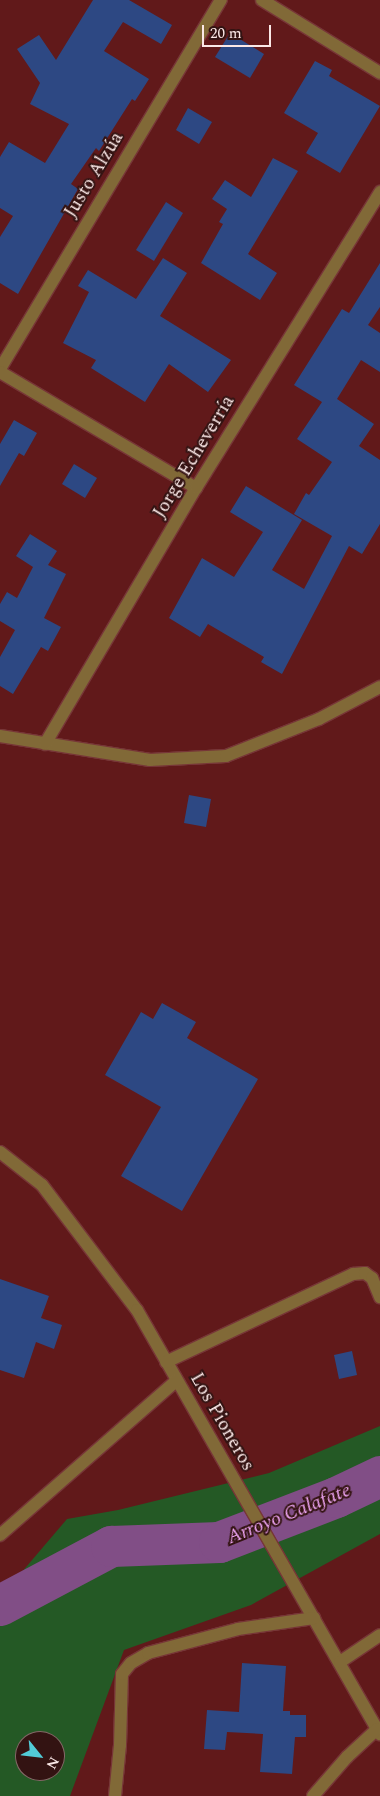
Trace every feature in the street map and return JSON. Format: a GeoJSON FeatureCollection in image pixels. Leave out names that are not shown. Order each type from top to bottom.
{"type":"FeatureCollection","features":[{"type":"Feature","properties":{"kind":"street","name":"Justo Alzúa"},"geometry":{"type":"LineString","coordinates":[[0,371],[221,0]]}},
{"type":"Feature","properties":{"kind":"street"},"geometry":{"type":"LineString","coordinates":[[262,0],[380,73]]}},
{"type":"Feature","properties":{"kind":"street","name":"Jorge Echeverría"},"geometry":{"type":"LineString","coordinates":[[45,744],[196,488],[380,192]]}},
{"type":"Feature","properties":{"kind":"street"},"geometry":{"type":"LineString","coordinates":[[0,371],[196,488]]}},
{"type":"Feature","properties":{"kind":"street"},"geometry":{"type":"LineString","coordinates":[[0,736],[150,760],[226,756],[310,723],[380,687]]}},
{"type":"Feature","properties":{"kind":"street","name":"Los Pioneros"},"geometry":{"type":"LineString","coordinates":[[0,1152],[42,1185],[137,1310],[378,1731]]}},
{"type":"Feature","properties":{"kind":"street"},"geometry":{"type":"LineString","coordinates":[[166,1362],[353,1274],[365,1273],[372,1278],[380,1297]]}},
{"type":"Feature","properties":{"kind":"street"},"geometry":{"type":"LineString","coordinates":[[0,1535],[176,1380]]}},
{"type":"Feature","properties":{"kind":"street"},"geometry":{"type":"LineString","coordinates":[[115,1796],[121,1737],[122,1674],[131,1663],[148,1653],[238,1629],[314,1618]]}},
{"type":"Feature","properties":{"kind":"street"},"geometry":{"type":"LineString","coordinates":[[340,1662],[380,1635]]}},
{"type":"Feature","properties":{"kind":"street"},"geometry":{"type":"LineString","coordinates":[[313,1796],[346,1757],[378,1731]]}},
{"type":"Feature","properties":{"kind":"green space"},"geometry":{"type":"Polygon","coordinates":[[[380,1426],[380,1534],[251,1605],[124,1650],[70,1796],[0,1796],[0,1585],[15,1580],[67,1519],[118,1510],[269,1473],[380,1426]]]}},
{"type":"Feature","properties":{"kind":"building"},"geometry":{"type":"Polygon","coordinates":[[[93,0],[129,0],[172,25],[161,44],[123,22],[104,51],[149,79],[135,101],[132,99],[99,151],[96,148],[71,184],[78,189],[18,294],[0,283],[0,237],[13,216],[0,208],[0,157],[9,142],[45,163],[69,124],[30,104],[40,83],[17,49],[39,35],[56,60],[93,0]]]}},
{"type":"Feature","properties":{"kind":"building"},"geometry":{"type":"Polygon","coordinates":[[[230,33],[264,54],[250,78],[215,57],[230,33]]]}},
{"type":"Feature","properties":{"kind":"building"},"geometry":{"type":"Polygon","coordinates":[[[315,61],[332,70],[329,76],[380,106],[340,173],[306,153],[318,133],[284,113],[315,61]]]}},
{"type":"Feature","properties":{"kind":"building"},"geometry":{"type":"Polygon","coordinates":[[[188,108],[212,122],[199,144],[176,130],[188,108]]]}},
{"type":"Feature","properties":{"kind":"building"},"geometry":{"type":"Polygon","coordinates":[[[273,158],[298,171],[248,254],[277,273],[260,300],[201,263],[223,224],[219,222],[227,209],[212,199],[225,180],[251,197],[273,158]]]}},
{"type":"Feature","properties":{"kind":"building"},"geometry":{"type":"Polygon","coordinates":[[[166,202],[183,213],[154,261],[136,250],[166,202]]]}},
{"type":"Feature","properties":{"kind":"building"},"geometry":{"type":"Polygon","coordinates":[[[163,258],[187,273],[160,316],[231,360],[208,392],[169,364],[145,402],[91,368],[96,360],[63,343],[89,292],[78,286],[88,270],[136,299],[163,258]]]}},
{"type":"Feature","properties":{"kind":"building"},"geometry":{"type":"Polygon","coordinates":[[[380,263],[380,307],[368,325],[380,333],[380,372],[361,360],[337,399],[374,424],[359,446],[380,460],[380,524],[362,554],[349,546],[282,674],[261,662],[264,657],[208,624],[200,637],[169,618],[202,558],[234,577],[263,532],[230,512],[246,486],[302,520],[272,570],[304,589],[332,536],[294,514],[306,493],[309,495],[332,462],[297,439],[322,402],[294,385],[342,309],[349,313],[380,263]]]}},
{"type":"Feature","properties":{"kind":"building"},"geometry":{"type":"Polygon","coordinates":[[[14,420],[37,433],[24,456],[19,453],[0,486],[0,444],[14,420]]]}},
{"type":"Feature","properties":{"kind":"building"},"geometry":{"type":"Polygon","coordinates":[[[74,464],[97,478],[85,498],[62,484],[74,464]]]}},
{"type":"Feature","properties":{"kind":"building"},"geometry":{"type":"Polygon","coordinates":[[[30,534],[57,551],[48,565],[66,574],[44,618],[61,627],[48,651],[41,647],[13,694],[0,686],[0,657],[15,630],[0,621],[0,604],[7,592],[17,598],[33,567],[16,556],[30,534]]]}},
{"type":"Feature","properties":{"kind":"building"},"geometry":{"type":"Polygon","coordinates":[[[189,795],[211,799],[206,827],[184,823],[189,795]]]}},
{"type":"Feature","properties":{"kind":"building"},"geometry":{"type":"Polygon","coordinates":[[[162,1003],[196,1022],[187,1038],[258,1079],[182,1211],[121,1176],[161,1107],[105,1075],[141,1012],[153,1019],[162,1003]]]}},
{"type":"Feature","properties":{"kind":"building"},"geometry":{"type":"Polygon","coordinates":[[[0,1279],[49,1296],[41,1318],[62,1325],[54,1349],[36,1342],[24,1378],[0,1370],[0,1279]]]}},
{"type":"Feature","properties":{"kind":"building"},"geometry":{"type":"Polygon","coordinates":[[[352,1351],[357,1375],[339,1379],[334,1355],[352,1351]]]}},
{"type":"Feature","properties":{"kind":"building"},"geometry":{"type":"Polygon","coordinates":[[[242,1663],[286,1666],[283,1711],[290,1711],[290,1715],[306,1715],[306,1737],[295,1737],[292,1774],[260,1772],[263,1734],[227,1732],[225,1750],[204,1749],[207,1710],[239,1712],[242,1663]]]}},
{"type":"Feature","properties":{"kind":"waterway","name":"Arroyo Calafate"},"geometry":{"type":"LineString","coordinates":[[0,1605],[111,1546],[219,1542],[336,1497],[380,1476]]}}]}
